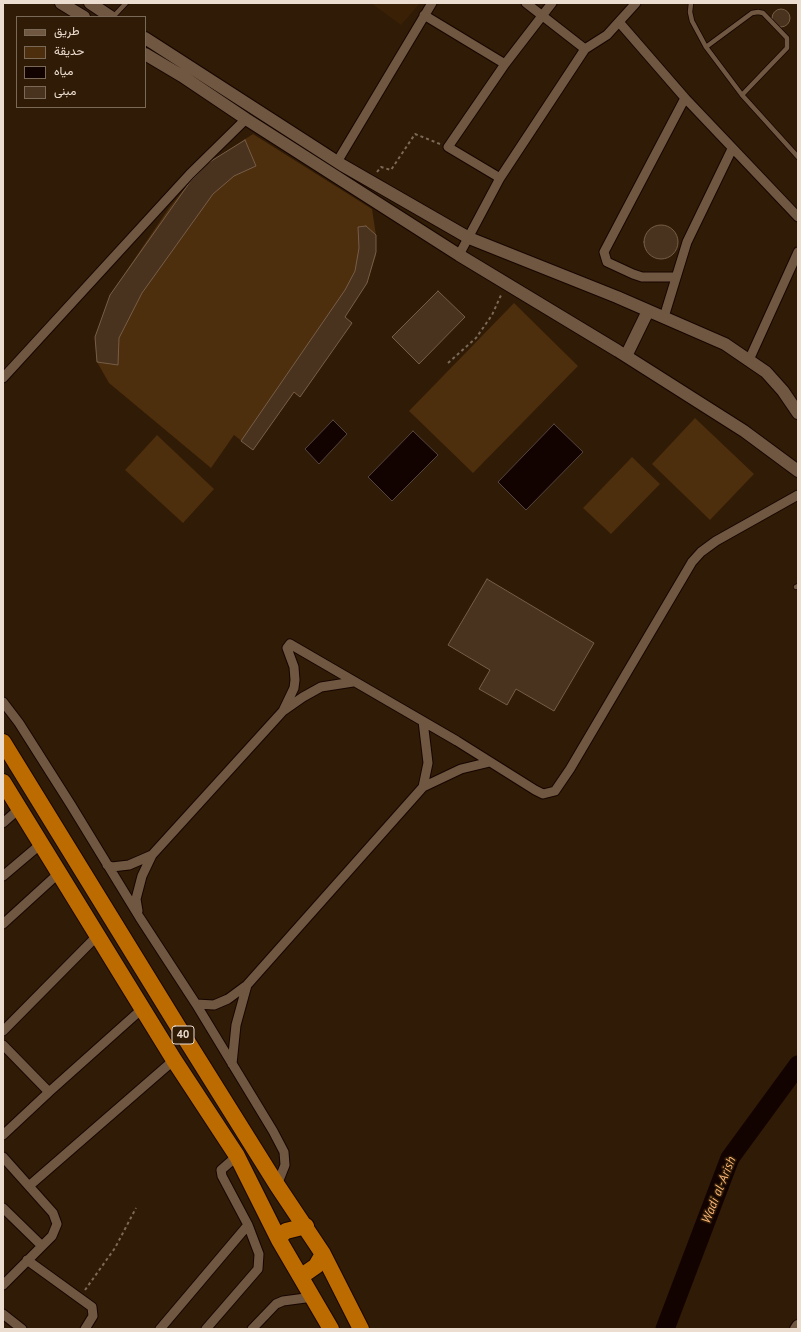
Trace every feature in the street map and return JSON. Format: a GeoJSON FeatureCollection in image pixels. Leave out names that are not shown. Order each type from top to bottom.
{"type":"FeatureCollection","features":[{"type":"Feature","properties":{"kind":"highway","name":"40"},"geometry":{"type":"LineString","coordinates":[[3,742],[277,1185],[306,1226],[323,1254],[361,1329]]}},
{"type":"Feature","properties":{"kind":"highway","name":"40"},"geometry":{"type":"LineString","coordinates":[[3,782],[42,843],[174,1060],[236,1156],[279,1240],[331,1329]]}},
{"type":"Feature","properties":{"kind":"highway"},"geometry":{"type":"LineString","coordinates":[[160,1037],[177,1025]]}},
{"type":"Feature","properties":{"kind":"highway"},"geometry":{"type":"LineString","coordinates":[[279,1240],[279,1237],[286,1231],[306,1226]]}},
{"type":"Feature","properties":{"kind":"highway"},"geometry":{"type":"LineString","coordinates":[[300,1275],[316,1266],[323,1254]]}},
{"type":"Feature","properties":{"kind":"street"},"geometry":{"type":"LineString","coordinates":[[61,3],[82,16]]}},
{"type":"Feature","properties":{"kind":"street"},"geometry":{"type":"LineString","coordinates":[[90,3],[110,16]]}},
{"type":"Feature","properties":{"kind":"street"},"geometry":{"type":"LineString","coordinates":[[337,162],[432,3]]}},
{"type":"Feature","properties":{"kind":"street"},"geometry":{"type":"LineString","coordinates":[[526,3],[585,49]]}},
{"type":"Feature","properties":{"kind":"street"},"geometry":{"type":"LineString","coordinates":[[500,178],[448,147],[505,64],[552,3]]}},
{"type":"Feature","properties":{"kind":"street"},"geometry":{"type":"LineString","coordinates":[[459,255],[500,178],[585,49],[607,35],[636,3]]}},
{"type":"Feature","properties":{"kind":"street"},"geometry":{"type":"LineString","coordinates":[[424,16],[505,64]]}},
{"type":"Feature","properties":{"kind":"street"},"geometry":{"type":"LineString","coordinates":[[619,22],[685,98],[798,217]]}},
{"type":"Feature","properties":{"kind":"street"},"geometry":{"type":"LineString","coordinates":[[146,39],[337,162],[469,238],[725,344],[766,372],[783,391],[798,413]]}},
{"type":"Feature","properties":{"kind":"street"},"geometry":{"type":"LineString","coordinates":[[146,55],[182,76],[246,119],[459,255],[626,356],[744,431],[798,471]]}},
{"type":"Feature","properties":{"kind":"street"},"geometry":{"type":"LineString","coordinates":[[676,276],[642,277],[633,274],[607,262],[604,252],[685,98]]}},
{"type":"Feature","properties":{"kind":"street"},"geometry":{"type":"LineString","coordinates":[[3,378],[190,174],[246,119]]}},
{"type":"Feature","properties":{"kind":"street"},"geometry":{"type":"LineString","coordinates":[[664,318],[676,276],[694,226],[732,149]]}},
{"type":"Feature","properties":{"kind":"street"},"geometry":{"type":"LineString","coordinates":[[749,360],[798,252]]}},
{"type":"Feature","properties":{"kind":"street"},"geometry":{"type":"LineString","coordinates":[[626,356],[648,311]]}},
{"type":"Feature","properties":{"kind":"street"},"geometry":{"type":"LineString","coordinates":[[284,711],[294,688],[295,680],[294,667],[287,648],[290,644],[543,794],[558,788],[692,562],[701,552],[716,541],[798,495]]}},
{"type":"Feature","properties":{"kind":"street"},"geometry":{"type":"LineString","coordinates":[[140,918],[136,899],[142,876],[152,855],[284,711],[303,697],[321,687],[353,682]]}},
{"type":"Feature","properties":{"kind":"street"},"geometry":{"type":"LineString","coordinates":[[3,702],[19,723],[140,918],[196,1004],[284,1152],[285,1165],[277,1185]]}},
{"type":"Feature","properties":{"kind":"street"},"geometry":{"type":"LineString","coordinates":[[423,722],[428,763],[423,787]]}},
{"type":"Feature","properties":{"kind":"street"},"geometry":{"type":"LineString","coordinates":[[196,1004],[214,1005],[228,999],[247,985],[423,787],[461,769],[490,762]]}},
{"type":"Feature","properties":{"kind":"street"},"geometry":{"type":"LineString","coordinates":[[3,823],[20,808]]}},
{"type":"Feature","properties":{"kind":"street"},"geometry":{"type":"LineString","coordinates":[[3,876],[42,843]]}},
{"type":"Feature","properties":{"kind":"street"},"geometry":{"type":"LineString","coordinates":[[107,865],[112,867],[129,865],[152,855]]}},
{"type":"Feature","properties":{"kind":"street"},"geometry":{"type":"LineString","coordinates":[[3,924],[59,873]]}},
{"type":"Feature","properties":{"kind":"street"},"geometry":{"type":"LineString","coordinates":[[3,1031],[98,935]]}},
{"type":"Feature","properties":{"kind":"street"},"geometry":{"type":"LineString","coordinates":[[232,1065],[236,1025],[247,985]]}},
{"type":"Feature","properties":{"kind":"street"},"geometry":{"type":"LineString","coordinates":[[3,1135],[143,1008]]}},
{"type":"Feature","properties":{"kind":"street"},"geometry":{"type":"LineString","coordinates":[[3,1045],[49,1092]]}},
{"type":"Feature","properties":{"kind":"street"},"geometry":{"type":"LineString","coordinates":[[29,1186],[174,1060]]}},
{"type":"Feature","properties":{"kind":"street"},"geometry":{"type":"LineString","coordinates":[[206,1329],[258,1269],[259,1254],[248,1225],[222,1176],[221,1170],[236,1156]]}},
{"type":"Feature","properties":{"kind":"street"},"geometry":{"type":"LineString","coordinates":[[3,1157],[56,1218],[56,1230],[3,1285]]}},
{"type":"Feature","properties":{"kind":"street"},"geometry":{"type":"LineString","coordinates":[[3,1209],[42,1246]]}},
{"type":"Feature","properties":{"kind":"street"},"geometry":{"type":"LineString","coordinates":[[160,1329],[248,1225]]}},
{"type":"Feature","properties":{"kind":"street"},"geometry":{"type":"LineString","coordinates":[[27,1260],[80,1298],[93,1310],[93,1316],[85,1329]]}},
{"type":"Feature","properties":{"kind":"street"},"geometry":{"type":"LineString","coordinates":[[252,1329],[276,1304],[290,1300],[312,1297]]}},
{"type":"Feature","properties":{"kind":"street"},"geometry":{"type":"LineString","coordinates":[[3,1314],[22,1329]]}},
{"type":"Feature","properties":{"kind":"lane"},"geometry":{"type":"LineString","coordinates":[[113,16],[126,3]]}},
{"type":"Feature","properties":{"kind":"lane"},"geometry":{"type":"LineString","coordinates":[[691,3],[690,12],[692,21],[706,47],[742,95],[798,157]]}},
{"type":"Feature","properties":{"kind":"lane"},"geometry":{"type":"LineString","coordinates":[[706,47],[752,14],[758,12],[763,13],[787,38],[787,48],[742,95]]}},
{"type":"Feature","properties":{"kind":"path"},"geometry":{"type":"LineString","coordinates":[[370,181],[381,167],[391,170],[414,134],[448,147]]}},
{"type":"Feature","properties":{"kind":"path"},"geometry":{"type":"LineString","coordinates":[[448,363],[476,338],[492,316],[506,284]]}},
{"type":"Feature","properties":{"kind":"path"},"geometry":{"type":"LineString","coordinates":[[80,1298],[115,1248],[136,1208]]}},
{"type":"Feature","properties":{"kind":"shaded area"},"geometry":{"type":"Polygon","coordinates":[[[371,3],[420,3],[401,25],[371,3]]]}},
{"type":"Feature","properties":{"kind":"green space"},"geometry":{"type":"Polygon","coordinates":[[[253,134],[372,209],[376,235],[376,255],[367,283],[345,317],[352,323],[300,397],[294,392],[253,450],[234,435],[211,468],[109,383],[97,362],[95,337],[110,295],[169,208],[208,163],[253,134]]]}},
{"type":"Feature","properties":{"kind":"green space"},"geometry":{"type":"Polygon","coordinates":[[[514,303],[578,366],[473,473],[409,411],[514,303]]]}},
{"type":"Feature","properties":{"kind":"green space"},"geometry":{"type":"Polygon","coordinates":[[[695,418],[754,474],[710,520],[652,464],[695,418]]]}},
{"type":"Feature","properties":{"kind":"green space"},"geometry":{"type":"Polygon","coordinates":[[[157,435],[214,489],[183,523],[125,470],[157,435]]]}},
{"type":"Feature","properties":{"kind":"green space"},"geometry":{"type":"Polygon","coordinates":[[[632,457],[660,484],[611,534],[583,508],[632,457]]]}},
{"type":"Feature","properties":{"kind":"water"},"geometry":{"type":"Polygon","coordinates":[[[333,420],[347,434],[319,464],[305,449],[333,420]]]}},
{"type":"Feature","properties":{"kind":"water"},"geometry":{"type":"Polygon","coordinates":[[[554,424],[583,452],[526,510],[498,482],[554,424]]]}},
{"type":"Feature","properties":{"kind":"water"},"geometry":{"type":"Polygon","coordinates":[[[413,431],[438,455],[392,501],[368,477],[413,431]]]}},
{"type":"Feature","properties":{"kind":"building"},"geometry":{"type":"Polygon","coordinates":[[[781,9],[787,12],[790,18],[787,24],[781,27],[775,24],[772,18],[775,12],[781,9]]]}},
{"type":"Feature","properties":{"kind":"building"},"geometry":{"type":"Polygon","coordinates":[[[245,140],[256,166],[234,176],[213,194],[142,293],[119,338],[118,365],[97,362],[95,337],[110,295],[190,182],[208,163],[245,140]]]}},
{"type":"Feature","properties":{"kind":"building"},"geometry":{"type":"Polygon","coordinates":[[[661,225],[673,230],[678,242],[673,254],[661,259],[649,254],[644,242],[649,230],[661,225]]]}},
{"type":"Feature","properties":{"kind":"building"},"geometry":{"type":"Polygon","coordinates":[[[366,226],[376,235],[376,252],[367,283],[345,317],[352,323],[300,397],[294,392],[253,450],[241,441],[345,290],[355,271],[359,248],[358,227],[366,226]]]}},
{"type":"Feature","properties":{"kind":"building"},"geometry":{"type":"Polygon","coordinates":[[[438,291],[465,317],[419,364],[392,337],[438,291]]]}},
{"type":"Feature","properties":{"kind":"building"},"geometry":{"type":"Polygon","coordinates":[[[487,579],[594,643],[554,711],[516,689],[507,705],[479,689],[490,670],[448,645],[487,579]]]}},
{"type":"Feature","properties":{"kind":"waterway","name":"Wadi al-Arish"},"geometry":{"type":"LineString","coordinates":[[665,1329],[730,1158],[798,1065]]}}]}
